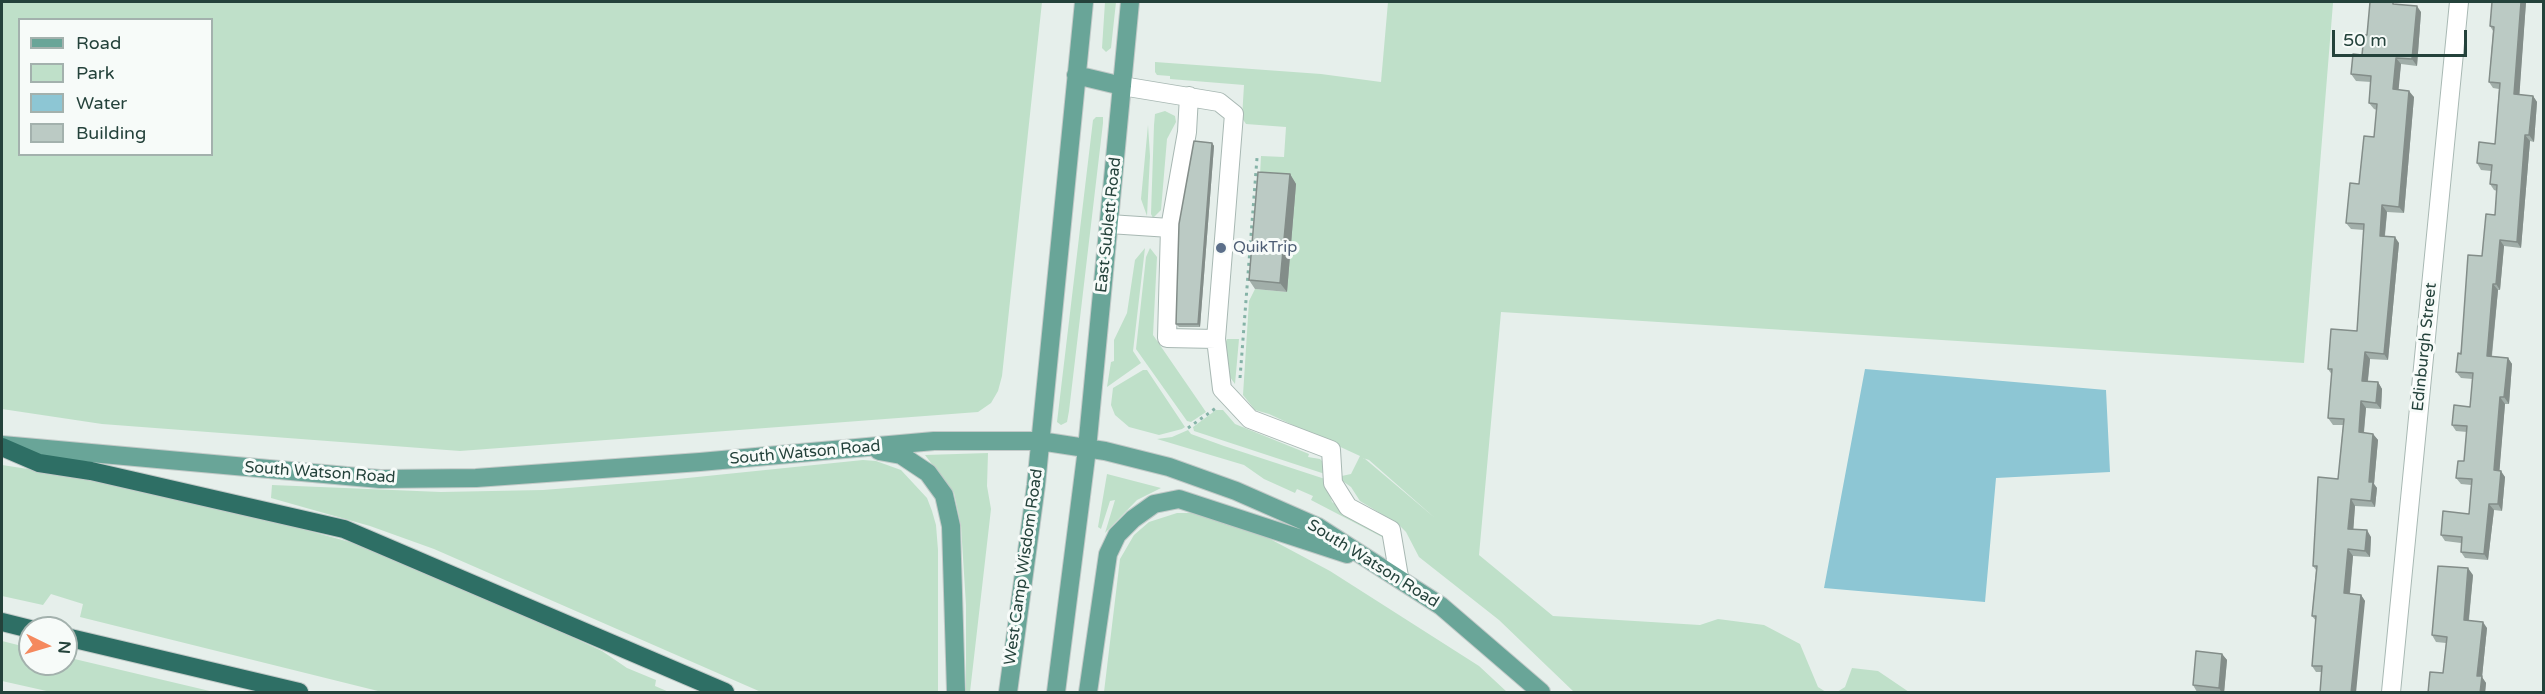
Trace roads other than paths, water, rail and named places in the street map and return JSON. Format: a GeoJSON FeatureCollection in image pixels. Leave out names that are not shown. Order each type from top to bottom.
{"type":"FeatureCollection","features":[{"type":"Feature","properties":{"kind":"highway"},"geometry":{"type":"LineString","coordinates":[[2,446],[39,463],[91,471],[344,529],[725,693]]}},
{"type":"Feature","properties":{"kind":"highway"},"geometry":{"type":"LineString","coordinates":[[2,622],[18,626]]}},
{"type":"Feature","properties":{"kind":"highway"},"geometry":{"type":"LineString","coordinates":[[78,640],[299,693]]}},
{"type":"Feature","properties":{"kind":"main road"},"geometry":{"type":"LineString","coordinates":[[1040,441],[1084,2]]}},
{"type":"Feature","properties":{"kind":"main road","name":"East Sublett Road"},"geometry":{"type":"LineString","coordinates":[[1087,449],[1131,2]]}},
{"type":"Feature","properties":{"kind":"main road"},"geometry":{"type":"LineString","coordinates":[[1076,75],[1122,86]]}},
{"type":"Feature","properties":{"kind":"main road","name":"South Watson Road"},"geometry":{"type":"LineString","coordinates":[[2,446],[380,479],[476,478],[700,462],[934,441],[1040,441],[1169,467],[1236,490],[1318,527],[1442,606],[1541,693]]}},
{"type":"Feature","properties":{"kind":"main road","name":"West Camp Wisdom Road"},"geometry":{"type":"LineString","coordinates":[[1008,693],[1040,441]]}},
{"type":"Feature","properties":{"kind":"main road"},"geometry":{"type":"LineString","coordinates":[[860,447],[901,455],[928,473],[944,495],[951,526],[956,693]]}},
{"type":"Feature","properties":{"kind":"main road"},"geometry":{"type":"LineString","coordinates":[[1056,693],[1087,449]]}},
{"type":"Feature","properties":{"kind":"main road"},"geometry":{"type":"LineString","coordinates":[[1088,693],[1108,554],[1117,535],[1132,519],[1154,504],[1179,499],[1372,561]]}},
{"type":"Feature","properties":{"kind":"street","name":"Edinburgh Street"},"geometry":{"type":"LineString","coordinates":[[2391,693],[2459,2]]}},
{"type":"Feature","properties":{"kind":"street"},"geometry":{"type":"LineString","coordinates":[[1122,86],[1218,102],[1234,114],[1216,339],[1222,389],[1250,419],[1331,450],[1333,483],[1348,507],[1391,531],[1399,577]]}},
{"type":"Feature","properties":{"kind":"street"},"geometry":{"type":"LineString","coordinates":[[1189,96],[1186,132],[1170,228],[1167,338],[1216,339]]}},
{"type":"Feature","properties":{"kind":"street"},"geometry":{"type":"LineString","coordinates":[[1109,224],[1170,228]]}},
{"type":"Feature","properties":{"kind":"water"},"geometry":{"type":"Polygon","coordinates":[[[1865,369],[2106,390],[2110,472],[1996,478],[1985,602],[1824,588],[1865,369]]]}},
{"type":"Feature","properties":{"kind":"place","name":"QuikTrip"},"geometry":{"type":"Point","coordinates":[1221,248]}}]}
